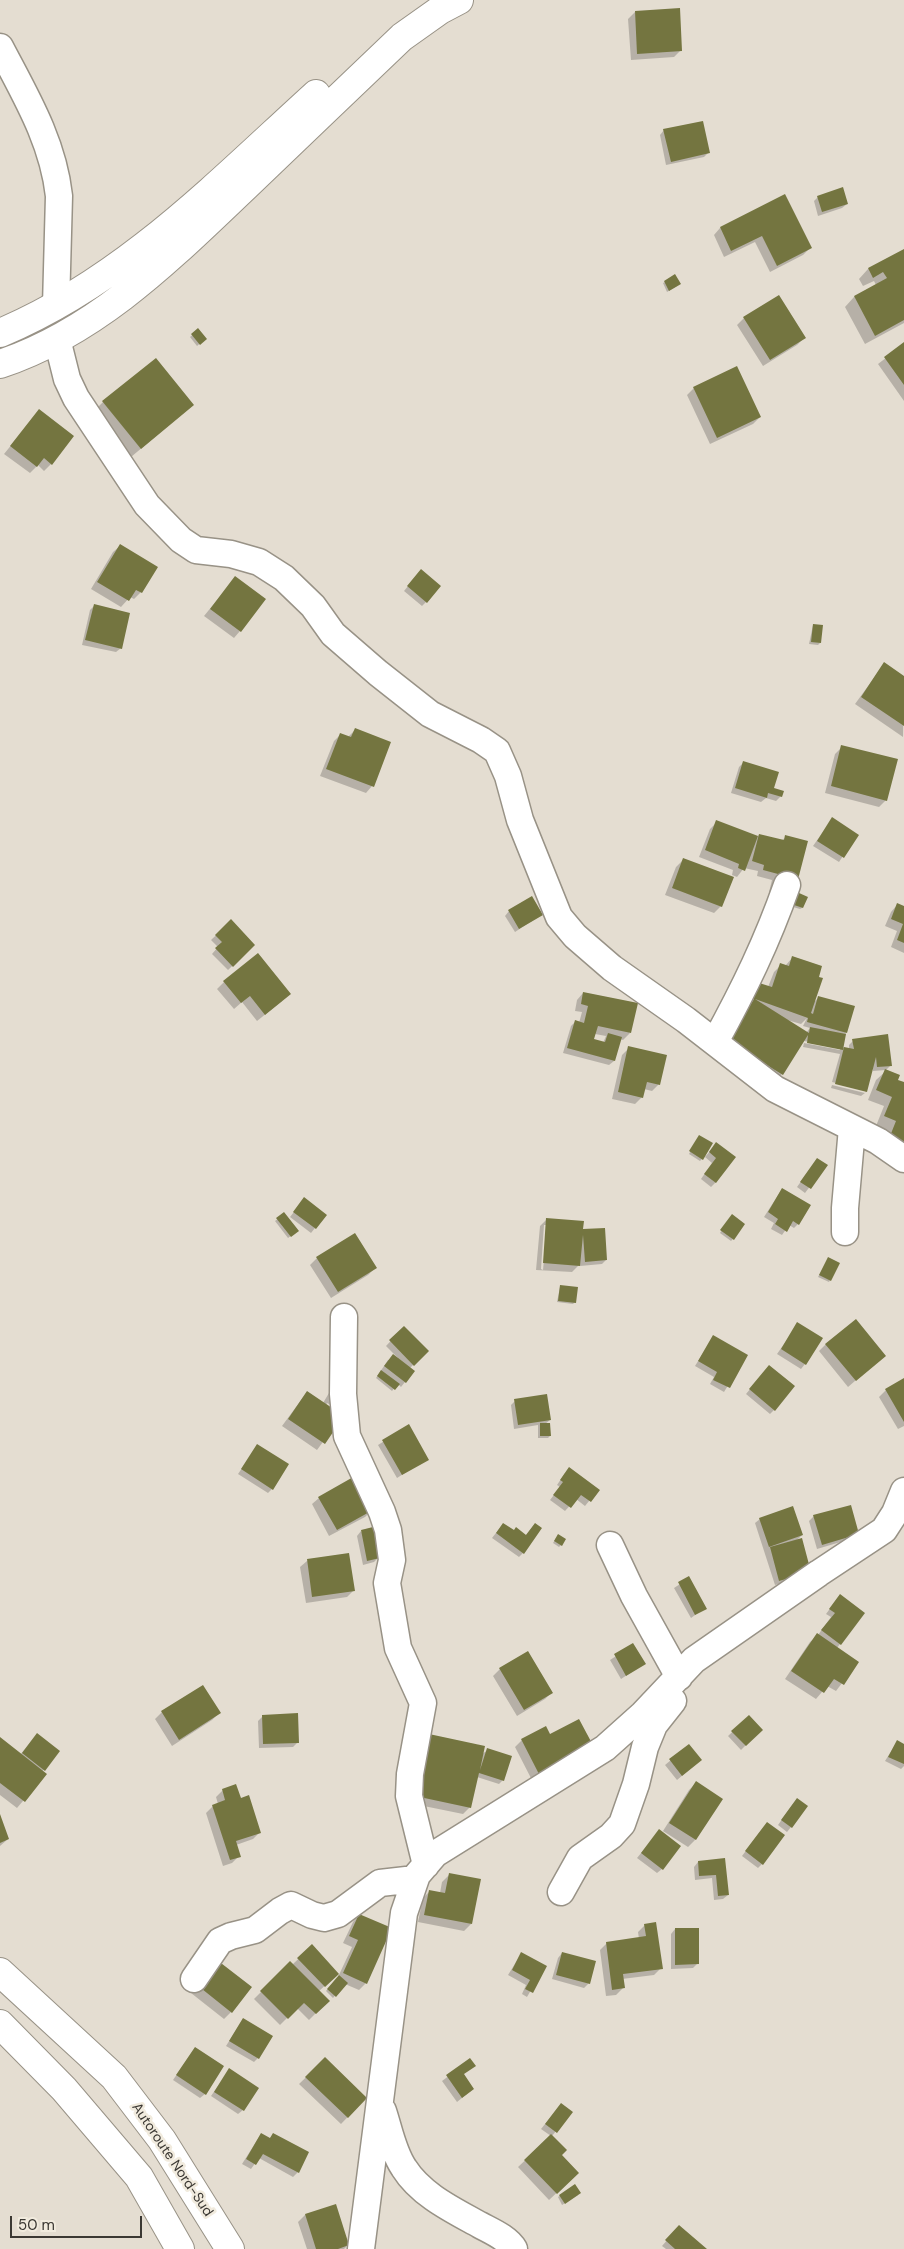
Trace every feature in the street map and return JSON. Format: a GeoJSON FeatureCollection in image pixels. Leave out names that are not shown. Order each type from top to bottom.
{"type":"FeatureCollection","features":[{"type":"Feature","properties":{"kind":"highway"},"geometry":{"type":"LineString","coordinates":[[0,333],[56,306],[107,275],[156,239],[387,29],[425,0]]}},
{"type":"Feature","properties":{"kind":"highway"},"geometry":{"type":"LineString","coordinates":[[0,364],[16,359],[57,339],[125,296],[173,256],[402,37],[440,10],[459,0]]}},
{"type":"Feature","properties":{"kind":"highway","name":"Autoroute Nord-Sud"},"geometry":{"type":"LineString","coordinates":[[0,1972],[114,2077],[162,2140],[230,2249]]}},
{"type":"Feature","properties":{"kind":"highway"},"geometry":{"type":"LineString","coordinates":[[0,2024],[64,2088],[139,2177],[180,2249]]}},
{"type":"Feature","properties":{"kind":"street"},"geometry":{"type":"LineString","coordinates":[[0,47],[42,128],[58,181],[56,306]]}},
{"type":"Feature","properties":{"kind":"street"},"geometry":{"type":"LineString","coordinates":[[57,339],[72,390],[147,505],[181,540],[196,550],[230,554],[259,562],[284,578],[313,606],[333,634],[378,673],[430,714],[481,740],[497,751],[508,776],[520,820],[559,917],[575,936],[612,968],[715,1042],[776,1089],[878,1141],[904,1159]]}},
{"type":"Feature","properties":{"kind":"street"},"geometry":{"type":"LineString","coordinates":[[715,1042],[746,985],[770,933],[787,885]]}},
{"type":"Feature","properties":{"kind":"street"},"geometry":{"type":"LineString","coordinates":[[845,1232],[845,1208],[852,1128]]}},
{"type":"Feature","properties":{"kind":"street"},"geometry":{"type":"LineString","coordinates":[[344,1317],[343,1394],[347,1436],[382,1512],[388,1530],[392,1560],[386,1583],[398,1648],[423,1703],[410,1774],[409,1796],[420,1872]]}},
{"type":"Feature","properties":{"kind":"street"},"geometry":{"type":"LineString","coordinates":[[360,2249],[404,1913],[420,1872],[435,1854],[605,1748],[643,1714],[686,1668],[884,1530],[895,1513],[904,1491]]}},
{"type":"Feature","properties":{"kind":"street"},"geometry":{"type":"LineString","coordinates":[[560,1892],[580,1858],[611,1836],[622,1824],[654,1725],[684,1686],[686,1668],[634,1596],[610,1546]]}},
{"type":"Feature","properties":{"kind":"street"},"geometry":{"type":"LineString","coordinates":[[194,1979],[220,1941],[230,1936],[256,1930],[280,1911],[291,1906],[312,1916],[324,1918],[338,1914],[380,1883],[420,1872]]}},
{"type":"Feature","properties":{"kind":"street"},"geometry":{"type":"LineString","coordinates":[[380,2103],[404,2168],[421,2187],[440,2202],[499,2236],[511,2244],[514,2249]]}},
{"type":"Feature","properties":{"kind":"building"},"geometry":{"type":"Polygon","coordinates":[[[680,8],[682,51],[637,54],[635,11],[680,8]]]}},
{"type":"Feature","properties":{"kind":"building"},"geometry":{"type":"Polygon","coordinates":[[[703,121],[710,153],[671,162],[663,129],[703,121]]]}},
{"type":"Feature","properties":{"kind":"building"},"geometry":{"type":"Polygon","coordinates":[[[843,187],[848,204],[822,212],[817,196],[843,187]]]}},
{"type":"Feature","properties":{"kind":"building"},"geometry":{"type":"Polygon","coordinates":[[[785,194],[812,248],[777,266],[762,236],[731,251],[720,227],[785,194]]]}},
{"type":"Feature","properties":{"kind":"building"},"geometry":{"type":"Polygon","coordinates":[[[904,249],[904,320],[875,336],[854,296],[887,278],[883,272],[873,278],[868,268],[904,249]]]}},
{"type":"Feature","properties":{"kind":"building"},"geometry":{"type":"Polygon","coordinates":[[[675,274],[681,284],[669,291],[664,281],[675,274]]]}},
{"type":"Feature","properties":{"kind":"building"},"geometry":{"type":"Polygon","coordinates":[[[779,295],[806,338],[770,360],[743,317],[779,295]]]}},
{"type":"Feature","properties":{"kind":"building"},"geometry":{"type":"Polygon","coordinates":[[[198,328],[207,339],[200,345],[191,334],[198,328]]]}},
{"type":"Feature","properties":{"kind":"building"},"geometry":{"type":"Polygon","coordinates":[[[904,342],[904,385],[884,357],[904,342]]]}},
{"type":"Feature","properties":{"kind":"building"},"geometry":{"type":"Polygon","coordinates":[[[156,358],[194,405],[141,449],[102,401],[156,358]]]}},
{"type":"Feature","properties":{"kind":"building"},"geometry":{"type":"Polygon","coordinates":[[[737,366],[761,417],[717,438],[693,387],[737,366]]]}},
{"type":"Feature","properties":{"kind":"building"},"geometry":{"type":"Polygon","coordinates":[[[39,409],[74,436],[52,465],[44,458],[37,467],[10,446],[39,409]]]}},
{"type":"Feature","properties":{"kind":"building"},"geometry":{"type":"Polygon","coordinates":[[[120,544],[158,567],[142,593],[136,590],[129,601],[97,582],[120,544]]]}},
{"type":"Feature","properties":{"kind":"building"},"geometry":{"type":"Polygon","coordinates":[[[421,569],[441,586],[427,603],[407,586],[421,569]]]}},
{"type":"Feature","properties":{"kind":"building"},"geometry":{"type":"Polygon","coordinates":[[[235,576],[266,599],[241,632],[210,609],[235,576]]]}},
{"type":"Feature","properties":{"kind":"building"},"geometry":{"type":"Polygon","coordinates":[[[94,604],[130,613],[122,649],[85,640],[94,604]]]}},
{"type":"Feature","properties":{"kind":"building"},"geometry":{"type":"Polygon","coordinates":[[[813,624],[823,625],[821,643],[811,642],[813,624]]]}},
{"type":"Feature","properties":{"kind":"building"},"geometry":{"type":"Polygon","coordinates":[[[884,662],[904,676],[904,726],[861,697],[884,662]]]}},
{"type":"Feature","properties":{"kind":"building"},"geometry":{"type":"Polygon","coordinates":[[[355,728],[391,742],[374,787],[326,769],[340,733],[351,737],[355,728]]]}},
{"type":"Feature","properties":{"kind":"building"},"geometry":{"type":"Polygon","coordinates":[[[841,745],[898,759],[887,801],[831,786],[841,745]]]}},
{"type":"Feature","properties":{"kind":"building"},"geometry":{"type":"Polygon","coordinates":[[[743,761],[779,772],[774,788],[784,791],[782,797],[768,793],[767,798],[735,788],[743,761]]]}},
{"type":"Feature","properties":{"kind":"building"},"geometry":{"type":"Polygon","coordinates":[[[832,817],[859,835],[844,858],[817,841],[832,817]]]}},
{"type":"Feature","properties":{"kind":"building"},"geometry":{"type":"Polygon","coordinates":[[[716,820],[758,836],[745,871],[738,868],[739,864],[705,850],[716,820]]]}},
{"type":"Feature","properties":{"kind":"building"},"geometry":{"type":"Polygon","coordinates":[[[759,834],[784,840],[785,835],[808,841],[795,891],[775,886],[778,874],[763,870],[764,865],[752,861],[759,834]]]}},
{"type":"Feature","properties":{"kind":"building"},"geometry":{"type":"Polygon","coordinates":[[[683,858],[734,877],[722,907],[672,888],[683,858]]]}},
{"type":"Feature","properties":{"kind":"building"},"geometry":{"type":"Polygon","coordinates":[[[799,893],[808,897],[803,908],[794,905],[799,893]]]}},
{"type":"Feature","properties":{"kind":"building"},"geometry":{"type":"Polygon","coordinates":[[[532,896],[543,915],[519,929],[508,910],[532,896]]]}},
{"type":"Feature","properties":{"kind":"building"},"geometry":{"type":"Polygon","coordinates":[[[897,903],[904,906],[904,943],[897,940],[903,924],[891,919],[897,903]]]}},
{"type":"Feature","properties":{"kind":"building"},"geometry":{"type":"Polygon","coordinates":[[[231,919],[255,945],[233,967],[215,948],[222,942],[215,935],[231,919]]]}},
{"type":"Feature","properties":{"kind":"building"},"geometry":{"type":"Polygon","coordinates":[[[258,953],[291,994],[265,1015],[250,996],[241,1003],[223,981],[258,953]]]}},
{"type":"Feature","properties":{"kind":"building"},"geometry":{"type":"Polygon","coordinates":[[[792,956],[822,966],[819,977],[823,978],[811,1013],[813,1014],[818,996],[855,1006],[847,1033],[807,1022],[808,1018],[755,999],[809,1033],[810,1027],[846,1034],[843,1050],[807,1043],[808,1035],[783,1075],[728,1041],[754,999],[750,998],[756,982],[772,987],[780,963],[789,966],[792,956]]]}},
{"type":"Feature","properties":{"kind":"building"},"geometry":{"type":"Polygon","coordinates":[[[583,992],[638,1003],[631,1033],[598,1026],[594,1039],[605,1042],[608,1033],[622,1037],[615,1061],[567,1048],[575,1020],[584,1023],[588,1006],[581,1004],[583,992]]]}},
{"type":"Feature","properties":{"kind":"building"},"geometry":{"type":"Polygon","coordinates":[[[888,1034],[892,1066],[877,1067],[876,1057],[867,1092],[835,1084],[844,1047],[854,1049],[852,1039],[888,1034]]]}},
{"type":"Feature","properties":{"kind":"building"},"geometry":{"type":"Polygon","coordinates":[[[628,1046],[667,1055],[660,1085],[647,1082],[643,1098],[618,1092],[628,1046]]]}},
{"type":"Feature","properties":{"kind":"building"},"geometry":{"type":"Polygon","coordinates":[[[885,1069],[900,1075],[898,1080],[904,1082],[904,1153],[886,1146],[896,1121],[884,1116],[892,1097],[876,1090],[885,1069]]]}},
{"type":"Feature","properties":{"kind":"building"},"geometry":{"type":"Polygon","coordinates":[[[699,1135],[713,1143],[703,1160],[689,1151],[699,1135]]]}},
{"type":"Feature","properties":{"kind":"building"},"geometry":{"type":"Polygon","coordinates":[[[716,1142],[736,1157],[716,1183],[704,1174],[716,1158],[709,1152],[716,1142]]]}},
{"type":"Feature","properties":{"kind":"building"},"geometry":{"type":"Polygon","coordinates":[[[817,1158],[828,1165],[811,1189],[800,1182],[817,1158]]]}},
{"type":"Feature","properties":{"kind":"building"},"geometry":{"type":"Polygon","coordinates":[[[782,1188],[811,1205],[799,1225],[793,1221],[787,1232],[775,1224],[778,1219],[768,1212],[782,1188]]]}},
{"type":"Feature","properties":{"kind":"building"},"geometry":{"type":"Polygon","coordinates":[[[304,1197],[327,1215],[316,1229],[293,1212],[304,1197]]]}},
{"type":"Feature","properties":{"kind":"building"},"geometry":{"type":"Polygon","coordinates":[[[284,1212],[299,1231],[291,1237],[276,1218],[284,1212]]]}},
{"type":"Feature","properties":{"kind":"building"},"geometry":{"type":"Polygon","coordinates":[[[732,1214],[745,1224],[734,1240],[720,1230],[732,1214]]]}},
{"type":"Feature","properties":{"kind":"building"},"geometry":{"type":"Polygon","coordinates":[[[546,1218],[584,1221],[583,1229],[605,1228],[607,1260],[585,1262],[583,1235],[580,1266],[543,1263],[546,1218]]]}},
{"type":"Feature","properties":{"kind":"building"},"geometry":{"type":"Polygon","coordinates":[[[355,1233],[377,1268],[338,1292],[316,1257],[355,1233]]]}},
{"type":"Feature","properties":{"kind":"building"},"geometry":{"type":"Polygon","coordinates":[[[828,1257],[840,1263],[831,1281],[819,1275],[828,1257]]]}},
{"type":"Feature","properties":{"kind":"building"},"geometry":{"type":"Polygon","coordinates":[[[560,1285],[578,1287],[576,1303],[558,1301],[560,1285]]]}},
{"type":"Feature","properties":{"kind":"building"},"geometry":{"type":"Polygon","coordinates":[[[856,1319],[886,1356],[856,1381],[825,1344],[856,1319]]]}},
{"type":"Feature","properties":{"kind":"building"},"geometry":{"type":"Polygon","coordinates":[[[797,1322],[823,1338],[806,1365],[781,1349],[797,1322]]]}},
{"type":"Feature","properties":{"kind":"building"},"geometry":{"type":"Polygon","coordinates":[[[404,1326],[429,1351],[414,1366],[389,1340],[404,1326]]]}},
{"type":"Feature","properties":{"kind":"building"},"geometry":{"type":"Polygon","coordinates":[[[713,1335],[748,1355],[730,1388],[713,1380],[717,1372],[698,1361],[713,1335]]]}},
{"type":"Feature","properties":{"kind":"building"},"geometry":{"type":"Polygon","coordinates":[[[393,1354],[415,1371],[406,1383],[384,1366],[393,1354]]]}},
{"type":"Feature","properties":{"kind":"building"},"geometry":{"type":"Polygon","coordinates":[[[769,1365],[795,1386],[775,1411],[749,1389],[769,1365]]]}},
{"type":"Feature","properties":{"kind":"building"},"geometry":{"type":"Polygon","coordinates":[[[381,1370],[400,1384],[395,1390],[377,1376],[381,1370]]]}},
{"type":"Feature","properties":{"kind":"building"},"geometry":{"type":"Polygon","coordinates":[[[904,1378],[904,1422],[885,1389],[904,1378]]]}},
{"type":"Feature","properties":{"kind":"building"},"geometry":{"type":"Polygon","coordinates":[[[307,1391],[344,1416],[325,1444],[288,1419],[307,1391]]]}},
{"type":"Feature","properties":{"kind":"building"},"geometry":{"type":"Polygon","coordinates":[[[547,1394],[551,1420],[518,1425],[514,1399],[547,1394]]]}},
{"type":"Feature","properties":{"kind":"building"},"geometry":{"type":"Polygon","coordinates":[[[540,1423],[550,1423],[551,1436],[540,1436],[540,1423]]]}},
{"type":"Feature","properties":{"kind":"building"},"geometry":{"type":"Polygon","coordinates":[[[409,1424],[429,1460],[402,1475],[382,1440],[409,1424]]]}},
{"type":"Feature","properties":{"kind":"building"},"geometry":{"type":"Polygon","coordinates":[[[257,1444],[289,1464],[273,1490],[241,1469],[257,1444]]]}},
{"type":"Feature","properties":{"kind":"building"},"geometry":{"type":"Polygon","coordinates":[[[569,1467],[600,1490],[591,1502],[581,1495],[571,1508],[553,1495],[563,1482],[560,1480],[569,1467]]]}},
{"type":"Feature","properties":{"kind":"building"},"geometry":{"type":"Polygon","coordinates":[[[355,1476],[373,1510],[337,1530],[318,1497],[355,1476]]]}},
{"type":"Feature","properties":{"kind":"building"},"geometry":{"type":"Polygon","coordinates":[[[851,1505],[859,1534],[822,1545],[813,1515],[851,1505]]]}},
{"type":"Feature","properties":{"kind":"building"},"geometry":{"type":"Polygon","coordinates":[[[793,1506],[803,1535],[769,1547],[759,1518],[793,1506]]]}},
{"type":"Feature","properties":{"kind":"building"},"geometry":{"type":"Polygon","coordinates":[[[503,1523],[514,1530],[516,1527],[526,1535],[535,1523],[542,1528],[524,1554],[496,1533],[503,1523]]]}},
{"type":"Feature","properties":{"kind":"building"},"geometry":{"type":"Polygon","coordinates":[[[373,1527],[380,1558],[367,1561],[361,1530],[373,1527]]]}},
{"type":"Feature","properties":{"kind":"building"},"geometry":{"type":"Polygon","coordinates":[[[558,1534],[566,1539],[562,1546],[554,1541],[558,1534]]]}},
{"type":"Feature","properties":{"kind":"building"},"geometry":{"type":"Polygon","coordinates":[[[802,1538],[811,1572],[779,1581],[770,1547],[802,1538]]]}},
{"type":"Feature","properties":{"kind":"building"},"geometry":{"type":"Polygon","coordinates":[[[349,1553],[355,1591],[312,1597],[307,1559],[349,1553]]]}},
{"type":"Feature","properties":{"kind":"building"},"geometry":{"type":"Polygon","coordinates":[[[689,1576],[707,1609],[695,1615],[678,1582],[689,1576]]]}},
{"type":"Feature","properties":{"kind":"building"},"geometry":{"type":"Polygon","coordinates":[[[840,1594],[865,1613],[841,1645],[821,1630],[835,1613],[829,1609],[840,1594]]]}},
{"type":"Feature","properties":{"kind":"building"},"geometry":{"type":"Polygon","coordinates":[[[817,1633],[859,1662],[844,1685],[834,1679],[824,1693],[791,1671],[817,1633]]]}},
{"type":"Feature","properties":{"kind":"building"},"geometry":{"type":"Polygon","coordinates":[[[633,1643],[646,1664],[626,1676],[614,1654],[633,1643]]]}},
{"type":"Feature","properties":{"kind":"building"},"geometry":{"type":"Polygon","coordinates":[[[528,1651],[553,1693],[524,1710],[499,1668],[528,1651]]]}},
{"type":"Feature","properties":{"kind":"building"},"geometry":{"type":"Polygon","coordinates":[[[203,1685],[221,1713],[179,1740],[161,1711],[203,1685]]]}},
{"type":"Feature","properties":{"kind":"building"},"geometry":{"type":"Polygon","coordinates":[[[298,1713],[299,1743],[263,1744],[262,1715],[298,1713]]]}},
{"type":"Feature","properties":{"kind":"building"},"geometry":{"type":"Polygon","coordinates":[[[749,1715],[763,1730],[746,1746],[731,1731],[749,1715]]]}},
{"type":"Feature","properties":{"kind":"building"},"geometry":{"type":"Polygon","coordinates":[[[579,1719],[595,1749],[541,1778],[521,1739],[546,1726],[550,1734],[579,1719]]]}},
{"type":"Feature","properties":{"kind":"building"},"geometry":{"type":"Polygon","coordinates":[[[37,1733],[60,1751],[45,1771],[22,1753],[37,1733]]]}},
{"type":"Feature","properties":{"kind":"building"},"geometry":{"type":"Polygon","coordinates":[[[429,1734],[485,1746],[480,1770],[487,1748],[512,1756],[504,1781],[479,1773],[471,1808],[415,1796],[429,1734]]]}},
{"type":"Feature","properties":{"kind":"building"},"geometry":{"type":"Polygon","coordinates":[[[0,1737],[47,1774],[25,1802],[0,1783],[0,1737]]]}},
{"type":"Feature","properties":{"kind":"building"},"geometry":{"type":"Polygon","coordinates":[[[897,1740],[904,1744],[904,1764],[888,1757],[897,1740]]]}},
{"type":"Feature","properties":{"kind":"building"},"geometry":{"type":"Polygon","coordinates":[[[689,1744],[702,1760],[682,1776],[669,1759],[689,1744]]]}},
{"type":"Feature","properties":{"kind":"building"},"geometry":{"type":"Polygon","coordinates":[[[696,1781],[723,1799],[696,1840],[669,1823],[696,1781]]]}},
{"type":"Feature","properties":{"kind":"building"},"geometry":{"type":"Polygon","coordinates":[[[236,1784],[241,1798],[249,1795],[261,1833],[236,1841],[241,1857],[230,1860],[212,1805],[225,1800],[222,1789],[236,1784]]]}},
{"type":"Feature","properties":{"kind":"building"},"geometry":{"type":"Polygon","coordinates":[[[797,1798],[808,1806],[792,1828],[781,1820],[797,1798]]]}},
{"type":"Feature","properties":{"kind":"building"},"geometry":{"type":"Polygon","coordinates":[[[0,1814],[9,1839],[0,1843],[0,1814]]]}},
{"type":"Feature","properties":{"kind":"building"},"geometry":{"type":"Polygon","coordinates":[[[767,1822],[785,1835],[763,1865],[745,1851],[767,1822]]]}},
{"type":"Feature","properties":{"kind":"building"},"geometry":{"type":"Polygon","coordinates":[[[659,1829],[681,1846],[663,1870],[641,1853],[659,1829]]]}},
{"type":"Feature","properties":{"kind":"building"},"geometry":{"type":"Polygon","coordinates":[[[725,1858],[729,1895],[718,1896],[716,1875],[699,1876],[698,1861],[725,1858]]]}},
{"type":"Feature","properties":{"kind":"building"},"geometry":{"type":"Polygon","coordinates":[[[449,1873],[481,1879],[472,1924],[424,1915],[429,1890],[445,1893],[449,1873]]]}},
{"type":"Feature","properties":{"kind":"building"},"geometry":{"type":"Polygon","coordinates":[[[359,1914],[392,1928],[367,1984],[343,1973],[358,1940],[349,1936],[359,1914]]]}},
{"type":"Feature","properties":{"kind":"building"},"geometry":{"type":"Polygon","coordinates":[[[656,1922],[663,1969],[623,1974],[625,1988],[612,1990],[606,1942],[646,1936],[644,1924],[656,1922]]]}},
{"type":"Feature","properties":{"kind":"building"},"geometry":{"type":"Polygon","coordinates":[[[675,1928],[699,1928],[699,1964],[675,1965],[675,1928]]]}},
{"type":"Feature","properties":{"kind":"building"},"geometry":{"type":"Polygon","coordinates":[[[312,1944],[339,1974],[325,1987],[297,1958],[312,1944]]]}},
{"type":"Feature","properties":{"kind":"building"},"geometry":{"type":"Polygon","coordinates":[[[521,1952],[547,1966],[533,1993],[525,1989],[530,1980],[512,1970],[521,1952]]]}},
{"type":"Feature","properties":{"kind":"building"},"geometry":{"type":"Polygon","coordinates":[[[562,1952],[596,1961],[590,1984],[556,1975],[562,1952]]]}},
{"type":"Feature","properties":{"kind":"building"},"geometry":{"type":"Polygon","coordinates":[[[217,1960],[252,1987],[232,2013],[197,1985],[217,1960]]]}},
{"type":"Feature","properties":{"kind":"building"},"geometry":{"type":"Polygon","coordinates":[[[290,1961],[330,2001],[316,2014],[304,2003],[288,2019],[260,1991],[290,1961]]]}},
{"type":"Feature","properties":{"kind":"building"},"geometry":{"type":"Polygon","coordinates":[[[339,1975],[348,1983],[336,1997],[327,1989],[339,1975]]]}},
{"type":"Feature","properties":{"kind":"building"},"geometry":{"type":"Polygon","coordinates":[[[243,2018],[273,2036],[259,2059],[229,2041],[243,2018]]]}},
{"type":"Feature","properties":{"kind":"building"},"geometry":{"type":"Polygon","coordinates":[[[195,2047],[224,2066],[206,2095],[176,2075],[195,2047]]]}},
{"type":"Feature","properties":{"kind":"building"},"geometry":{"type":"Polygon","coordinates":[[[325,2057],[367,2098],[348,2118],[305,2077],[325,2057]]]}},
{"type":"Feature","properties":{"kind":"building"},"geometry":{"type":"Polygon","coordinates":[[[470,2058],[476,2066],[464,2074],[474,2089],[462,2098],[446,2075],[470,2058]]]}},
{"type":"Feature","properties":{"kind":"building"},"geometry":{"type":"Polygon","coordinates":[[[229,2068],[259,2088],[244,2111],[214,2092],[229,2068]]]}},
{"type":"Feature","properties":{"kind":"building"},"geometry":{"type":"Polygon","coordinates":[[[561,2103],[573,2112],[557,2133],[545,2124],[561,2103]]]}},
{"type":"Feature","properties":{"kind":"building"},"geometry":{"type":"Polygon","coordinates":[[[261,2133],[270,2138],[273,2133],[309,2152],[299,2173],[263,2154],[256,2165],[246,2159],[261,2133]]]}},
{"type":"Feature","properties":{"kind":"building"},"geometry":{"type":"Polygon","coordinates":[[[551,2134],[567,2150],[562,2155],[579,2173],[557,2194],[524,2160],[551,2134]]]}},
{"type":"Feature","properties":{"kind":"building"},"geometry":{"type":"Polygon","coordinates":[[[575,2184],[581,2193],[565,2204],[559,2195],[575,2184]]]}},
{"type":"Feature","properties":{"kind":"building"},"geometry":{"type":"Polygon","coordinates":[[[336,2204],[349,2245],[338,2249],[316,2249],[305,2214],[336,2204]]]}},
{"type":"Feature","properties":{"kind":"building"},"geometry":{"type":"Polygon","coordinates":[[[679,2225],[707,2249],[675,2249],[665,2240],[679,2225]]]}}]}
